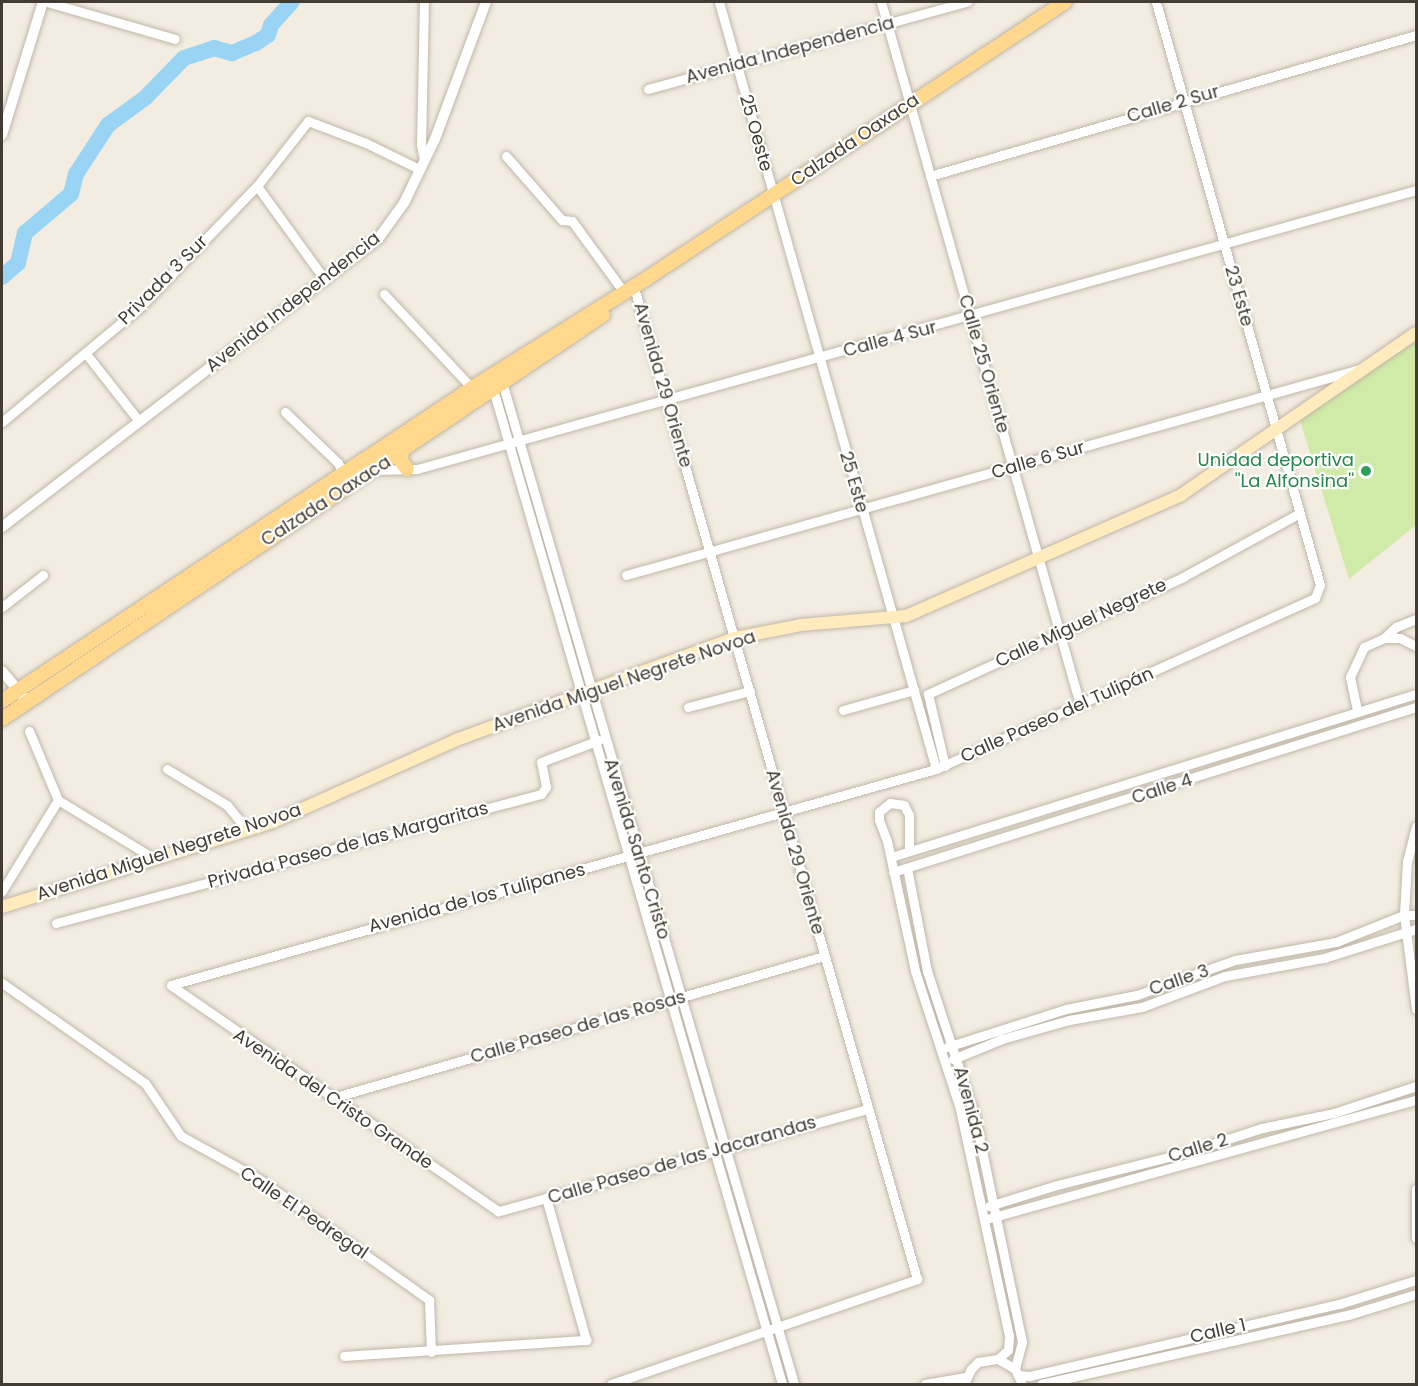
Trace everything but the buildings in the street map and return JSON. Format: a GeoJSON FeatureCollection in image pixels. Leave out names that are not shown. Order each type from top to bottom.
{"type":"FeatureCollection","features":[{"type":"Feature","properties":{"kind":"main road","name":"Calzada Oaxaca"},"geometry":{"type":"LineString","coordinates":[[2,701],[369,465],[472,388],[634,287],[1065,2]]}},
{"type":"Feature","properties":{"kind":"main road","name":"Calzada Oaxaca"},"geometry":{"type":"LineString","coordinates":[[369,465],[402,451],[634,287]]}},
{"type":"Feature","properties":{"kind":"main road","name":"Avenida Miguel Negrete Novoa"},"geometry":{"type":"LineString","coordinates":[[2,907],[247,830],[456,740],[735,638],[801,625],[893,619],[1181,495],[1416,333]]}},
{"type":"Feature","properties":{"kind":"main road"},"geometry":{"type":"LineString","coordinates":[[402,451],[400,461],[407,469]]}},
{"type":"Feature","properties":{"kind":"main road","name":"Calzada Oaxaca"},"geometry":{"type":"LineString","coordinates":[[2,719],[346,480]]}},
{"type":"Feature","properties":{"kind":"street"},"geometry":{"type":"LineString","coordinates":[[2,135],[3,123],[45,2],[175,39]]}},
{"type":"Feature","properties":{"kind":"street"},"geometry":{"type":"LineString","coordinates":[[422,164],[424,2]]}},
{"type":"Feature","properties":{"kind":"street","name":"Avenida Independencia"},"geometry":{"type":"LineString","coordinates":[[2,527],[378,239],[393,222],[442,122],[484,2]]}},
{"type":"Feature","properties":{"kind":"street","name":"25 Oeste"},"geometry":{"type":"LineString","coordinates":[[719,2],[773,195]]}},
{"type":"Feature","properties":{"kind":"street","name":"Calle 25 Oriente"},"geometry":{"type":"LineString","coordinates":[[881,2],[1080,705]]}},
{"type":"Feature","properties":{"kind":"street","name":"Avenida Independencia"},"geometry":{"type":"LineString","coordinates":[[648,89],[967,2]]}},
{"type":"Feature","properties":{"kind":"street","name":"23 Este"},"geometry":{"type":"LineString","coordinates":[[1156,2],[1300,513],[1320,592]]}},
{"type":"Feature","properties":{"kind":"street","name":"Calle 2 Sur"},"geometry":{"type":"LineString","coordinates":[[930,176],[1416,35]]}},
{"type":"Feature","properties":{"kind":"street","name":"Privada 3 Sur"},"geometry":{"type":"LineString","coordinates":[[2,422],[87,355],[138,308],[257,186],[308,121],[422,164]]}},
{"type":"Feature","properties":{"kind":"street","name":"Avenida 29 Oriente"},"geometry":{"type":"LineString","coordinates":[[506,156],[562,220],[572,221],[634,287],[669,401],[867,1109],[917,1279],[777,1327]]}},
{"type":"Feature","properties":{"kind":"street"},"geometry":{"type":"LineString","coordinates":[[257,186],[325,280]]}},
{"type":"Feature","properties":{"kind":"street","name":"Calle 4 Sur"},"geometry":{"type":"LineString","coordinates":[[369,465],[407,469],[514,442],[970,317],[1416,190]]}},
{"type":"Feature","properties":{"kind":"street","name":"25 Este"},"geometry":{"type":"LineString","coordinates":[[773,195],[893,619],[940,768]]}},
{"type":"Feature","properties":{"kind":"street"},"geometry":{"type":"LineString","coordinates":[[384,294],[472,388]]}},
{"type":"Feature","properties":{"kind":"street"},"geometry":{"type":"LineString","coordinates":[[87,355],[139,421]]}},
{"type":"Feature","properties":{"kind":"street","name":"Calle 6 Sur"},"geometry":{"type":"LineString","coordinates":[[626,575],[1365,368]]}},
{"type":"Feature","properties":{"kind":"street","name":"Avenida Santo Cristo"},"geometry":{"type":"LineString","coordinates":[[497,385],[538,527],[572,630],[593,741],[629,856],[782,1384]]}},
{"type":"Feature","properties":{"kind":"street"},"geometry":{"type":"LineString","coordinates":[[285,412],[338,463],[346,480]]}},
{"type":"Feature","properties":{"kind":"street","name":"Calle Miguel Negrete"},"geometry":{"type":"LineString","coordinates":[[940,768],[926,699],[928,694],[1183,577],[1300,513]]}},
{"type":"Feature","properties":{"kind":"street","name":"Avenida Santo Cristo"},"geometry":{"type":"LineString","coordinates":[[538,527],[562,633],[604,738],[794,1384]]}},
{"type":"Feature","properties":{"kind":"street"},"geometry":{"type":"LineString","coordinates":[[2,607],[43,575]]}},
{"type":"Feature","properties":{"kind":"street","name":"Calle Paseo del Tulipán"},"geometry":{"type":"LineString","coordinates":[[784,812],[940,768],[1315,598],[1320,592]]}},
{"type":"Feature","properties":{"kind":"street"},"geometry":{"type":"LineString","coordinates":[[1357,710],[1351,688],[1352,666],[1364,647],[1384,638],[1396,627],[1416,619]]}},
{"type":"Feature","properties":{"kind":"street"},"geometry":{"type":"LineString","coordinates":[[562,633],[572,630]]}},
{"type":"Feature","properties":{"kind":"street"},"geometry":{"type":"LineString","coordinates":[[1384,638],[1400,638],[1416,646]]}},
{"type":"Feature","properties":{"kind":"street"},"geometry":{"type":"LineString","coordinates":[[2,671],[27,703]]}},
{"type":"Feature","properties":{"kind":"street"},"geometry":{"type":"LineString","coordinates":[[843,710],[914,690]]}},
{"type":"Feature","properties":{"kind":"street"},"geometry":{"type":"LineString","coordinates":[[688,707],[750,691]]}},
{"type":"Feature","properties":{"kind":"street","name":"Calle 4"},"geometry":{"type":"LineString","coordinates":[[891,857],[1357,710],[1416,694]]}},
{"type":"Feature","properties":{"kind":"street","name":"Calle 4"},"geometry":{"type":"LineString","coordinates":[[907,868],[1416,707]]}},
{"type":"Feature","properties":{"kind":"street"},"geometry":{"type":"LineString","coordinates":[[29,731],[58,800],[155,859]]}},
{"type":"Feature","properties":{"kind":"street","name":"Privada Paseo de las Margaritas"},"geometry":{"type":"LineString","coordinates":[[56,923],[541,794],[546,788],[541,762],[604,738]]}},
{"type":"Feature","properties":{"kind":"street"},"geometry":{"type":"LineString","coordinates":[[1201,761],[1205,775]]}},
{"type":"Feature","properties":{"kind":"street"},"geometry":{"type":"LineString","coordinates":[[166,769],[227,805],[247,830]]}},
{"type":"Feature","properties":{"kind":"street"},"geometry":{"type":"LineString","coordinates":[[2,891],[58,800]]}},
{"type":"Feature","properties":{"kind":"street","name":"Avenida 2"},"geometry":{"type":"LineString","coordinates":[[909,851],[909,815],[904,805],[890,803],[879,812],[879,820],[891,857],[915,971],[960,1109],[980,1209],[1010,1336],[1008,1350],[998,1359]]}},
{"type":"Feature","properties":{"kind":"street","name":"Avenida de los Tulipanes"},"geometry":{"type":"LineString","coordinates":[[171,985],[784,812]]}},
{"type":"Feature","properties":{"kind":"street"},"geometry":{"type":"LineString","coordinates":[[1416,826],[1407,861],[1404,915],[1412,929],[1416,1009]]}},
{"type":"Feature","properties":{"kind":"street"},"geometry":{"type":"LineString","coordinates":[[894,872],[907,868]]}},
{"type":"Feature","properties":{"kind":"street","name":"Avenida 2"},"geometry":{"type":"LineString","coordinates":[[907,868],[927,971],[975,1117],[1022,1342],[1019,1376]]}},
{"type":"Feature","properties":{"kind":"street","name":"Calle 3"},"geometry":{"type":"LineString","coordinates":[[941,1050],[999,1028],[1167,984],[1235,960],[1336,942],[1404,915],[1416,915]]}},
{"type":"Feature","properties":{"kind":"street","name":"Calle 3"},"geometry":{"type":"LineString","coordinates":[[945,1062],[1002,1039],[1069,1020],[1142,1007],[1225,976],[1324,958],[1412,929]]}},
{"type":"Feature","properties":{"kind":"street","name":"Calle Paseo de las Rosas"},"geometry":{"type":"LineString","coordinates":[[332,1098],[824,956]]}},
{"type":"Feature","properties":{"kind":"street","name":"Calle El Pedregal"},"geometry":{"type":"LineString","coordinates":[[2,983],[145,1083],[181,1136],[259,1179],[429,1300],[431,1352]]}},
{"type":"Feature","properties":{"kind":"street"},"geometry":{"type":"LineString","coordinates":[[1167,984],[1172,995]]}},
{"type":"Feature","properties":{"kind":"street","name":"Avenida del Cristo Grande"},"geometry":{"type":"LineString","coordinates":[[171,985],[498,1211]]}},
{"type":"Feature","properties":{"kind":"street","name":"Calle 2"},"geometry":{"type":"LineString","coordinates":[[980,1209],[1416,1086]]}},
{"type":"Feature","properties":{"kind":"street","name":"Calle 2"},"geometry":{"type":"LineString","coordinates":[[983,1222],[994,1216],[1192,1165],[1416,1100]]}},
{"type":"Feature","properties":{"kind":"street","name":"Calle Paseo de las Jacarandas"},"geometry":{"type":"LineString","coordinates":[[498,1211],[867,1109]]}},
{"type":"Feature","properties":{"kind":"street"},"geometry":{"type":"LineString","coordinates":[[1188,1152],[1192,1165]]}},
{"type":"Feature","properties":{"kind":"street"},"geometry":{"type":"LineString","coordinates":[[1416,1188],[1416,1238]]}},
{"type":"Feature","properties":{"kind":"street"},"geometry":{"type":"LineString","coordinates":[[344,1356],[586,1340],[546,1198]]}},
{"type":"Feature","properties":{"kind":"street","name":"Calle 1"},"geometry":{"type":"LineString","coordinates":[[1019,1376],[1029,1376],[1339,1304],[1416,1280]]}},
{"type":"Feature","properties":{"kind":"street","name":"Calle 1"},"geometry":{"type":"LineString","coordinates":[[1041,1384],[1348,1315],[1416,1294]]}},
{"type":"Feature","properties":{"kind":"street"},"geometry":{"type":"LineString","coordinates":[[763,1318],[773,1315]]}},
{"type":"Feature","properties":{"kind":"street"},"geometry":{"type":"LineString","coordinates":[[611,1384],[634,1374],[777,1327]]}},
{"type":"Feature","properties":{"kind":"street"},"geometry":{"type":"LineString","coordinates":[[1221,1330],[1225,1343]]}},
{"type":"Feature","properties":{"kind":"street"},"geometry":{"type":"LineString","coordinates":[[925,1384],[965,1381],[978,1362],[998,1359],[1019,1376]]}},
{"type":"Feature","properties":{"kind":"green space","name":"Unidad deportiva ''La Alfonsina''"},"geometry":{"type":"Polygon","coordinates":[[[1409,337],[1416,346],[1416,525],[1349,579],[1299,417],[1409,337]]]}},
{"type":"Feature","properties":{"kind":"waterway"},"geometry":{"type":"LineString","coordinates":[[2,277],[18,263],[25,233],[71,194],[76,174],[108,125],[145,98],[184,58],[214,48],[232,53],[268,35],[271,25],[292,2]]}},
{"type":"Feature","properties":{"kind":"place","name":"Unidad deportiva ''La Alfonsina''"},"geometry":{"type":"Point","coordinates":[1366,471]}}]}
